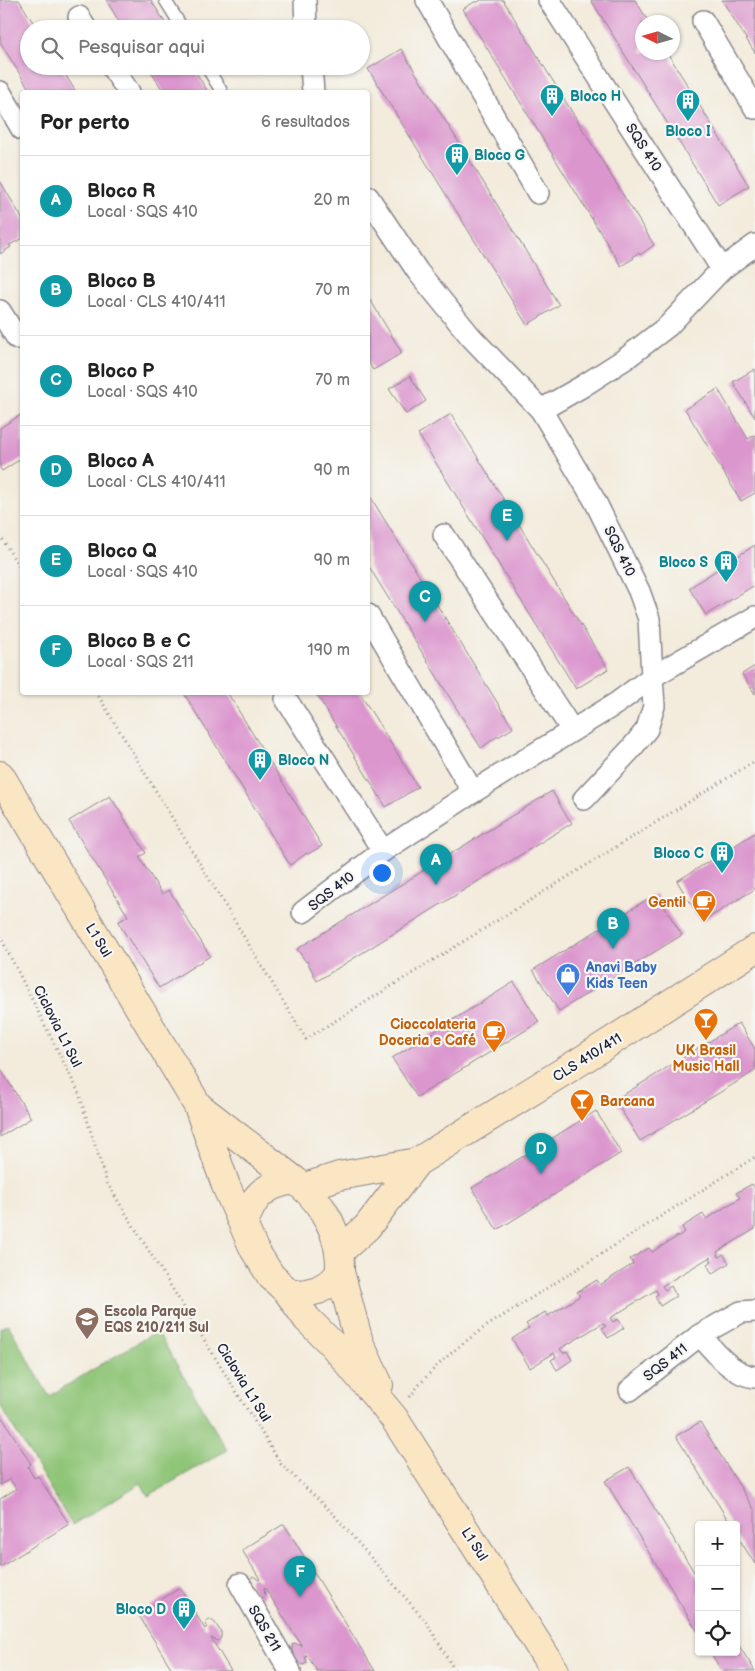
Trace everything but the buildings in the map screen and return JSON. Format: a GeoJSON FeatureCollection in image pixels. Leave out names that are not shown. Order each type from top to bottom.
{"type":"FeatureCollection","features":[{"type":"Feature","properties":{"kind":"street"},"geometry":{"type":"LineString","coordinates":[[305,0],[306,20]]}},
{"type":"Feature","properties":{"kind":"street"},"geometry":{"type":"LineString","coordinates":[[427,0],[538,193]]}},
{"type":"Feature","properties":{"kind":"street","name":"SQS 410"},"geometry":{"type":"LineString","coordinates":[[549,0],[722,269]]}},
{"type":"Feature","properties":{"kind":"street"},"geometry":{"type":"LineString","coordinates":[[703,21],[755,108]]}},
{"type":"Feature","properties":{"kind":"street"},"geometry":{"type":"LineString","coordinates":[[117,75],[128,90]]}},
{"type":"Feature","properties":{"kind":"street"},"geometry":{"type":"LineString","coordinates":[[312,75],[313,90]]}},
{"type":"Feature","properties":{"kind":"street"},"geometry":{"type":"LineString","coordinates":[[0,92],[20,126]]}},
{"type":"Feature","properties":{"kind":"street","name":"SQS 410"},"geometry":{"type":"LineString","coordinates":[[370,200],[418,272],[471,337],[541,410],[595,501],[640,591],[649,619],[654,706],[647,729],[631,749],[584,798]]}},
{"type":"Feature","properties":{"kind":"street"},"geometry":{"type":"LineString","coordinates":[[541,410],[583,386],[632,354],[668,326],[722,269],[755,245]]}},
{"type":"Feature","properties":{"kind":"street"},"geometry":{"type":"LineString","coordinates":[[0,311],[17,338],[20,336]]}},
{"type":"Feature","properties":{"kind":"street"},"geometry":{"type":"LineString","coordinates":[[444,535],[572,730]]}},
{"type":"Feature","properties":{"kind":"street","name":"SQS 410"},"geometry":{"type":"LineString","coordinates":[[303,912],[383,850],[617,703],[652,677],[755,617]]}},
{"type":"Feature","properties":{"kind":"street"},"geometry":{"type":"LineString","coordinates":[[370,618],[474,792]]}},
{"type":"Feature","properties":{"kind":"street"},"geometry":{"type":"LineString","coordinates":[[286,699],[383,850]]}},
{"type":"Feature","properties":{"kind":"street","name":"L1 Sul"},"geometry":{"type":"LineString","coordinates":[[0,775],[198,1106],[226,1186],[244,1224]]}},
{"type":"Feature","properties":{"kind":"street","name":"CLS 410/411"},"geometry":{"type":"LineString","coordinates":[[340,1262],[417,1162],[579,1062],[755,949]]}},
{"type":"Feature","properties":{"kind":"street","name":"L1 Sul"},"geometry":{"type":"LineString","coordinates":[[198,1106],[300,1184]]}},
{"type":"Feature","properties":{"kind":"street","name":"CLS 410/411"},"geometry":{"type":"LineString","coordinates":[[300,1184],[417,1162]]}},
{"type":"Feature","properties":{"kind":"street"},"geometry":{"type":"LineString","coordinates":[[277,1183],[300,1184],[323,1212],[335,1235],[340,1262],[332,1282],[318,1290],[302,1294],[288,1292],[271,1276],[254,1249],[244,1224],[250,1206],[262,1193],[277,1183]]}},
{"type":"Feature","properties":{"kind":"street"},"geometry":{"type":"LineString","coordinates":[[226,1186],[224,1216],[249,1269],[296,1325],[353,1369]]}},
{"type":"Feature","properties":{"kind":"street","name":"L1 Sul"},"geometry":{"type":"LineString","coordinates":[[340,1262],[358,1342],[394,1418],[556,1671]]}},
{"type":"Feature","properties":{"kind":"street","name":"L1 Sul"},"geometry":{"type":"LineString","coordinates":[[288,1292],[307,1319],[353,1369],[394,1418]]}},
{"type":"Feature","properties":{"kind":"street","name":"SQS 411"},"geometry":{"type":"LineString","coordinates":[[630,1390],[700,1335],[741,1312],[755,1311]]}},
{"type":"Feature","properties":{"kind":"street","name":"SQS 411"},"geometry":{"type":"LineString","coordinates":[[700,1335],[722,1360],[747,1376],[755,1377]]}},
{"type":"Feature","properties":{"kind":"street","name":"SQS 211"},"geometry":{"type":"LineString","coordinates":[[240,1584],[290,1671]]}},
{"type":"Feature","properties":{"kind":"lane"},"geometry":{"type":"LineString","coordinates":[[165,0],[177,20]]}},
{"type":"Feature","properties":{"kind":"lane"},"geometry":{"type":"LineString","coordinates":[[212,75],[221,90]]}},
{"type":"Feature","properties":{"kind":"path"},"geometry":{"type":"LineString","coordinates":[[0,535],[20,569]]}},
{"type":"Feature","properties":{"kind":"path"},"geometry":{"type":"LineString","coordinates":[[98,695],[306,1039],[755,761]]}},
{"type":"Feature","properties":{"kind":"path","name":"Ciclovia L1 Sul"},"geometry":{"type":"LineString","coordinates":[[0,936],[78,1092],[107,1183],[154,1260],[281,1464],[335,1516],[427,1623],[455,1671]]}},
{"type":"Feature","properties":{"kind":"path"},"geometry":{"type":"LineString","coordinates":[[394,1418],[428,1374],[449,1354],[482,1329],[755,1157]]}},
{"type":"Feature","properties":{"kind":"green space"},"geometry":{"type":"Polygon","coordinates":[[[8,1324],[49,1396],[157,1331],[227,1450],[148,1496],[141,1483],[72,1525],[0,1405],[0,1328],[8,1324]]]}},
{"type":"Feature","properties":{"kind":"place","name":"Bloco H"},"geometry":{"type":"Point","coordinates":[552,117]}},
{"type":"Feature","properties":{"kind":"place","name":"Bloco I"},"geometry":{"type":"Point","coordinates":[688,122]}},
{"type":"Feature","properties":{"kind":"place","name":"Bloco G"},"geometry":{"type":"Point","coordinates":[457,176]}},
{"type":"Feature","properties":{"kind":"place","name":"Bloco Q"},"geometry":{"type":"Point","coordinates":[507,541]}},
{"type":"Feature","properties":{"kind":"place","name":"Bloco S"},"geometry":{"type":"Point","coordinates":[726,583]}},
{"type":"Feature","properties":{"kind":"place","name":"Bloco P"},"geometry":{"type":"Point","coordinates":[425,622]}},
{"type":"Feature","properties":{"kind":"place","name":"Bloco N"},"geometry":{"type":"Point","coordinates":[260,781]}},
{"type":"Feature","properties":{"kind":"place","name":"Bloco C"},"geometry":{"type":"Point","coordinates":[722,874]}},
{"type":"Feature","properties":{"kind":"place","name":"Bloco R"},"geometry":{"type":"Point","coordinates":[436,885]}},
{"type":"Feature","properties":{"kind":"place","name":"Gentil"},"geometry":{"type":"Point","coordinates":[704,923]}},
{"type":"Feature","properties":{"kind":"place","name":"Bloco B"},"geometry":{"type":"Point","coordinates":[613,949]}},
{"type":"Feature","properties":{"kind":"place","name":"Anavi Baby Kids Teen"},"geometry":{"type":"Point","coordinates":[568,996]}},
{"type":"Feature","properties":{"kind":"place","name":"UK Brasil Music Hall"},"geometry":{"type":"Point","coordinates":[706,1041]}},
{"type":"Feature","properties":{"kind":"place","name":"Cioccolateria Doceria e Café"},"geometry":{"type":"Point","coordinates":[494,1053]}},
{"type":"Feature","properties":{"kind":"place","name":"Barcana"},"geometry":{"type":"Point","coordinates":[582,1122]}},
{"type":"Feature","properties":{"kind":"place","name":"Bloco A"},"geometry":{"type":"Point","coordinates":[541,1174]}},
{"type":"Feature","properties":{"kind":"place","name":"Escola Parque EQS 210/211 Sul"},"geometry":{"type":"Point","coordinates":[87,1340]}},
{"type":"Feature","properties":{"kind":"place","name":"Bloco B e C"},"geometry":{"type":"Point","coordinates":[300,1597]}},
{"type":"Feature","properties":{"kind":"place","name":"Bloco D"},"geometry":{"type":"Point","coordinates":[184,1630]}}]}
